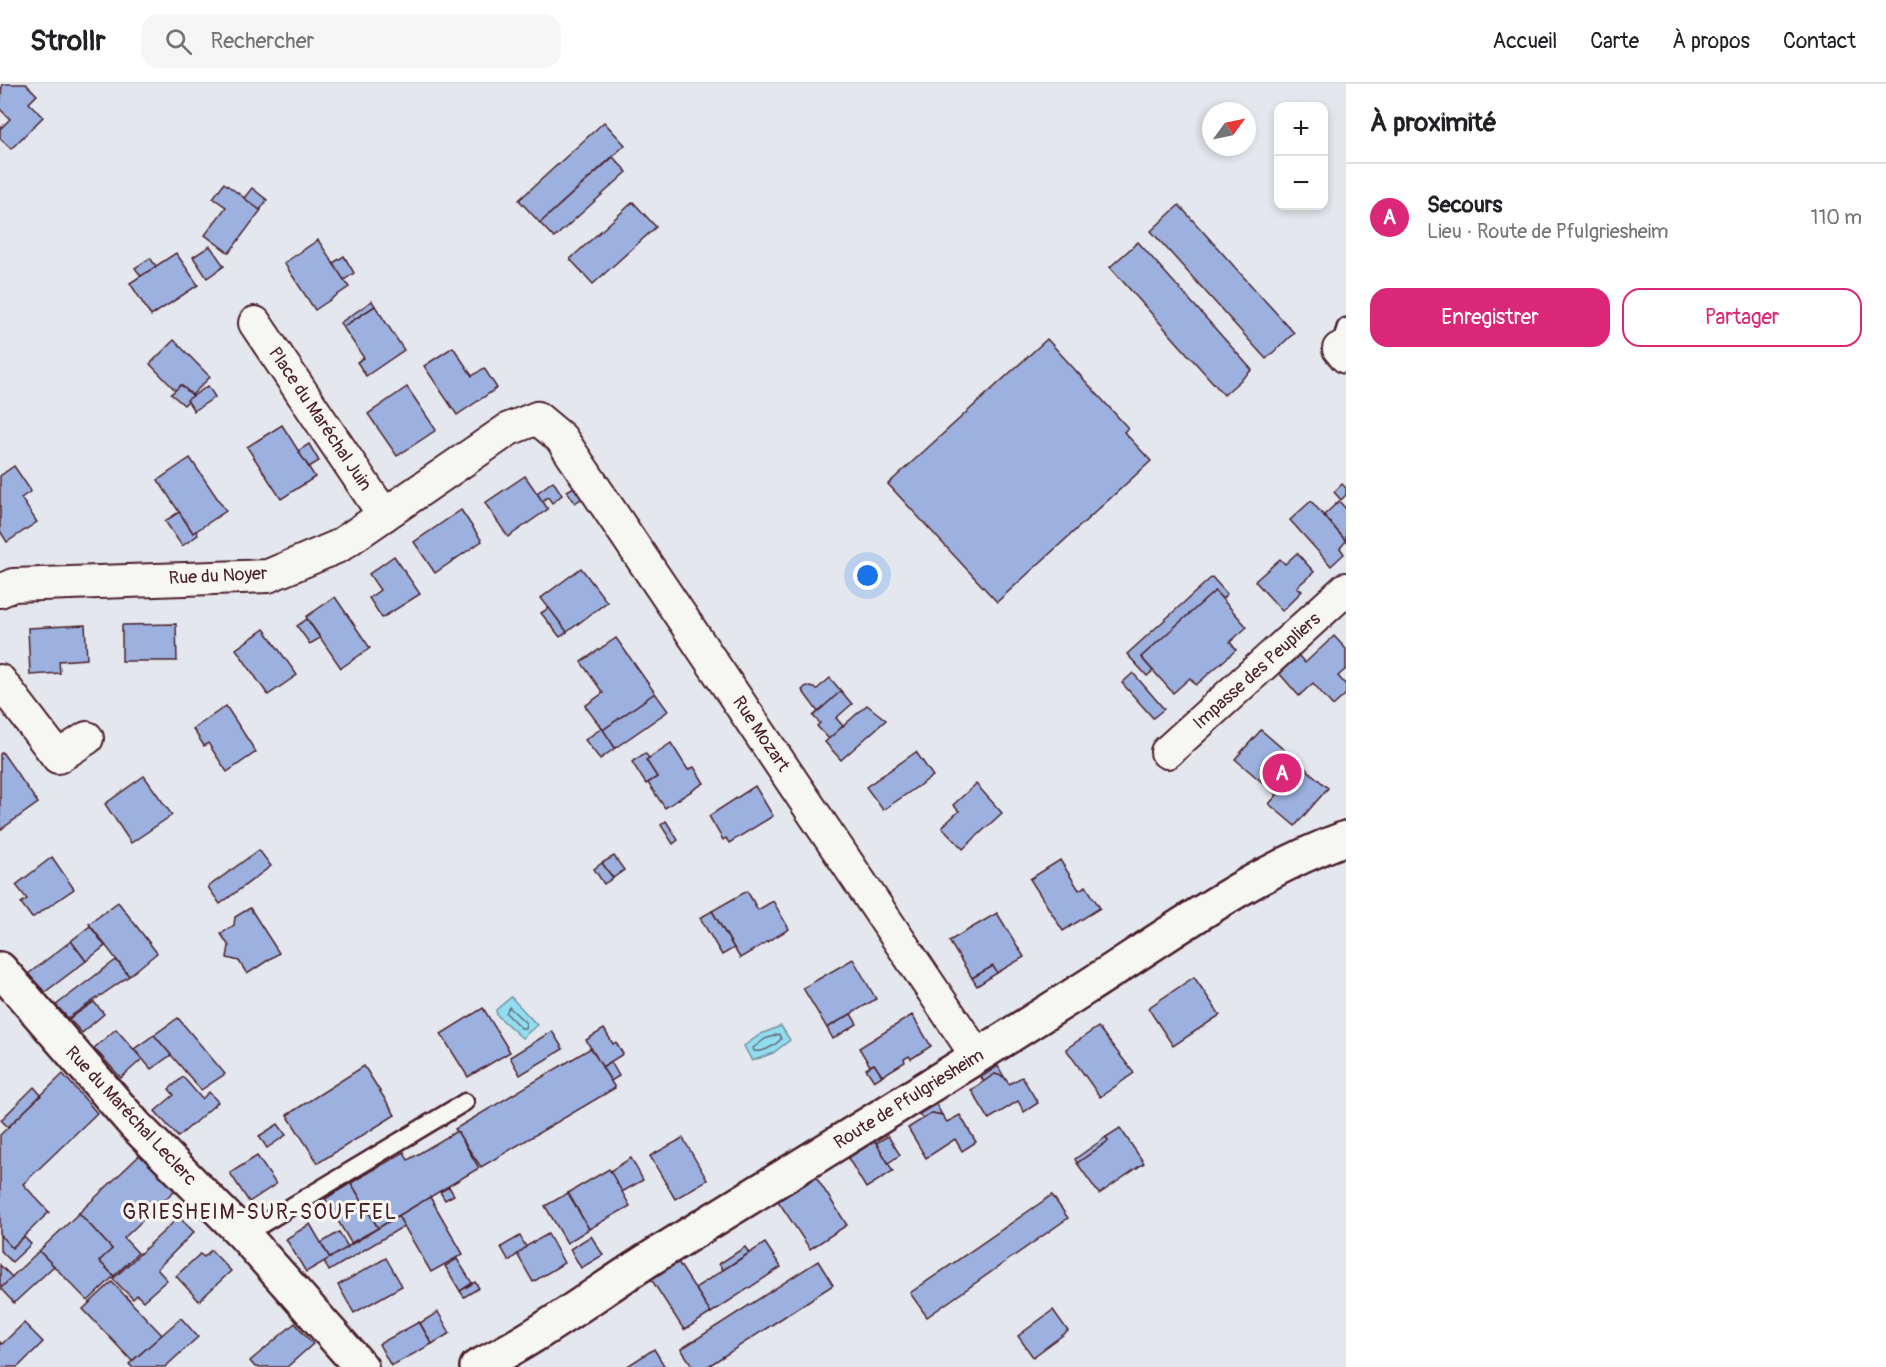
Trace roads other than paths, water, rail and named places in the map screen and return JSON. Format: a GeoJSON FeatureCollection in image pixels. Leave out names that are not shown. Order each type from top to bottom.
{"type":"FeatureCollection","features":[{"type":"Feature","properties":{"kind":"street","name":"Place du Maréchal Juin"},"geometry":{"type":"LineString","coordinates":[[255,323],[384,514]]}},
{"type":"Feature","properties":{"kind":"street","name":"Rue du Noyer"},"geometry":{"type":"LineString","coordinates":[[0,591],[12,585],[268,576],[339,546],[509,429],[537,418]]}},
{"type":"Feature","properties":{"kind":"street","name":"Rue Mozart"},"geometry":{"type":"LineString","coordinates":[[537,418],[561,438],[977,1056]]}},
{"type":"Feature","properties":{"kind":"street","name":"Impasse des Peupliers"},"geometry":{"type":"LineString","coordinates":[[1167,752],[1346,589]]}},
{"type":"Feature","properties":{"kind":"street"},"geometry":{"type":"LineString","coordinates":[[0,681],[58,757],[87,738]]}},
{"type":"Feature","properties":{"kind":"street","name":"Route de Pfulgriesheim"},"geometry":{"type":"LineString","coordinates":[[477,1367],[519,1346],[629,1272],[977,1056],[1258,877],[1346,838]]}},
{"type":"Feature","properties":{"kind":"street","name":"Rue du Maréchal Leclerc"},"geometry":{"type":"LineString","coordinates":[[0,969],[135,1125],[244,1234],[361,1367]]}},
{"type":"Feature","properties":{"kind":"lane"},"geometry":{"type":"LineString","coordinates":[[244,1234],[465,1102]]}},
{"type":"Feature","properties":{"kind":"water"},"geometry":{"type":"Polygon","coordinates":[[[511,997],[537,1025],[522,1038],[497,1015],[496,1010],[511,997]]]}},
{"type":"Feature","properties":{"kind":"water"},"geometry":{"type":"Polygon","coordinates":[[[781,1026],[790,1040],[773,1053],[752,1061],[744,1046],[761,1034],[781,1026]]]}},
{"type":"Feature","properties":{"kind":"place","name":"Secours"},"geometry":{"type":"Point","coordinates":[1282,773]}},
{"type":"Feature","properties":{"kind":"district","name":"GRIESHEIM-SUR-SOUFFEL"},"geometry":{"type":"Point","coordinates":[260,1212]}}]}
